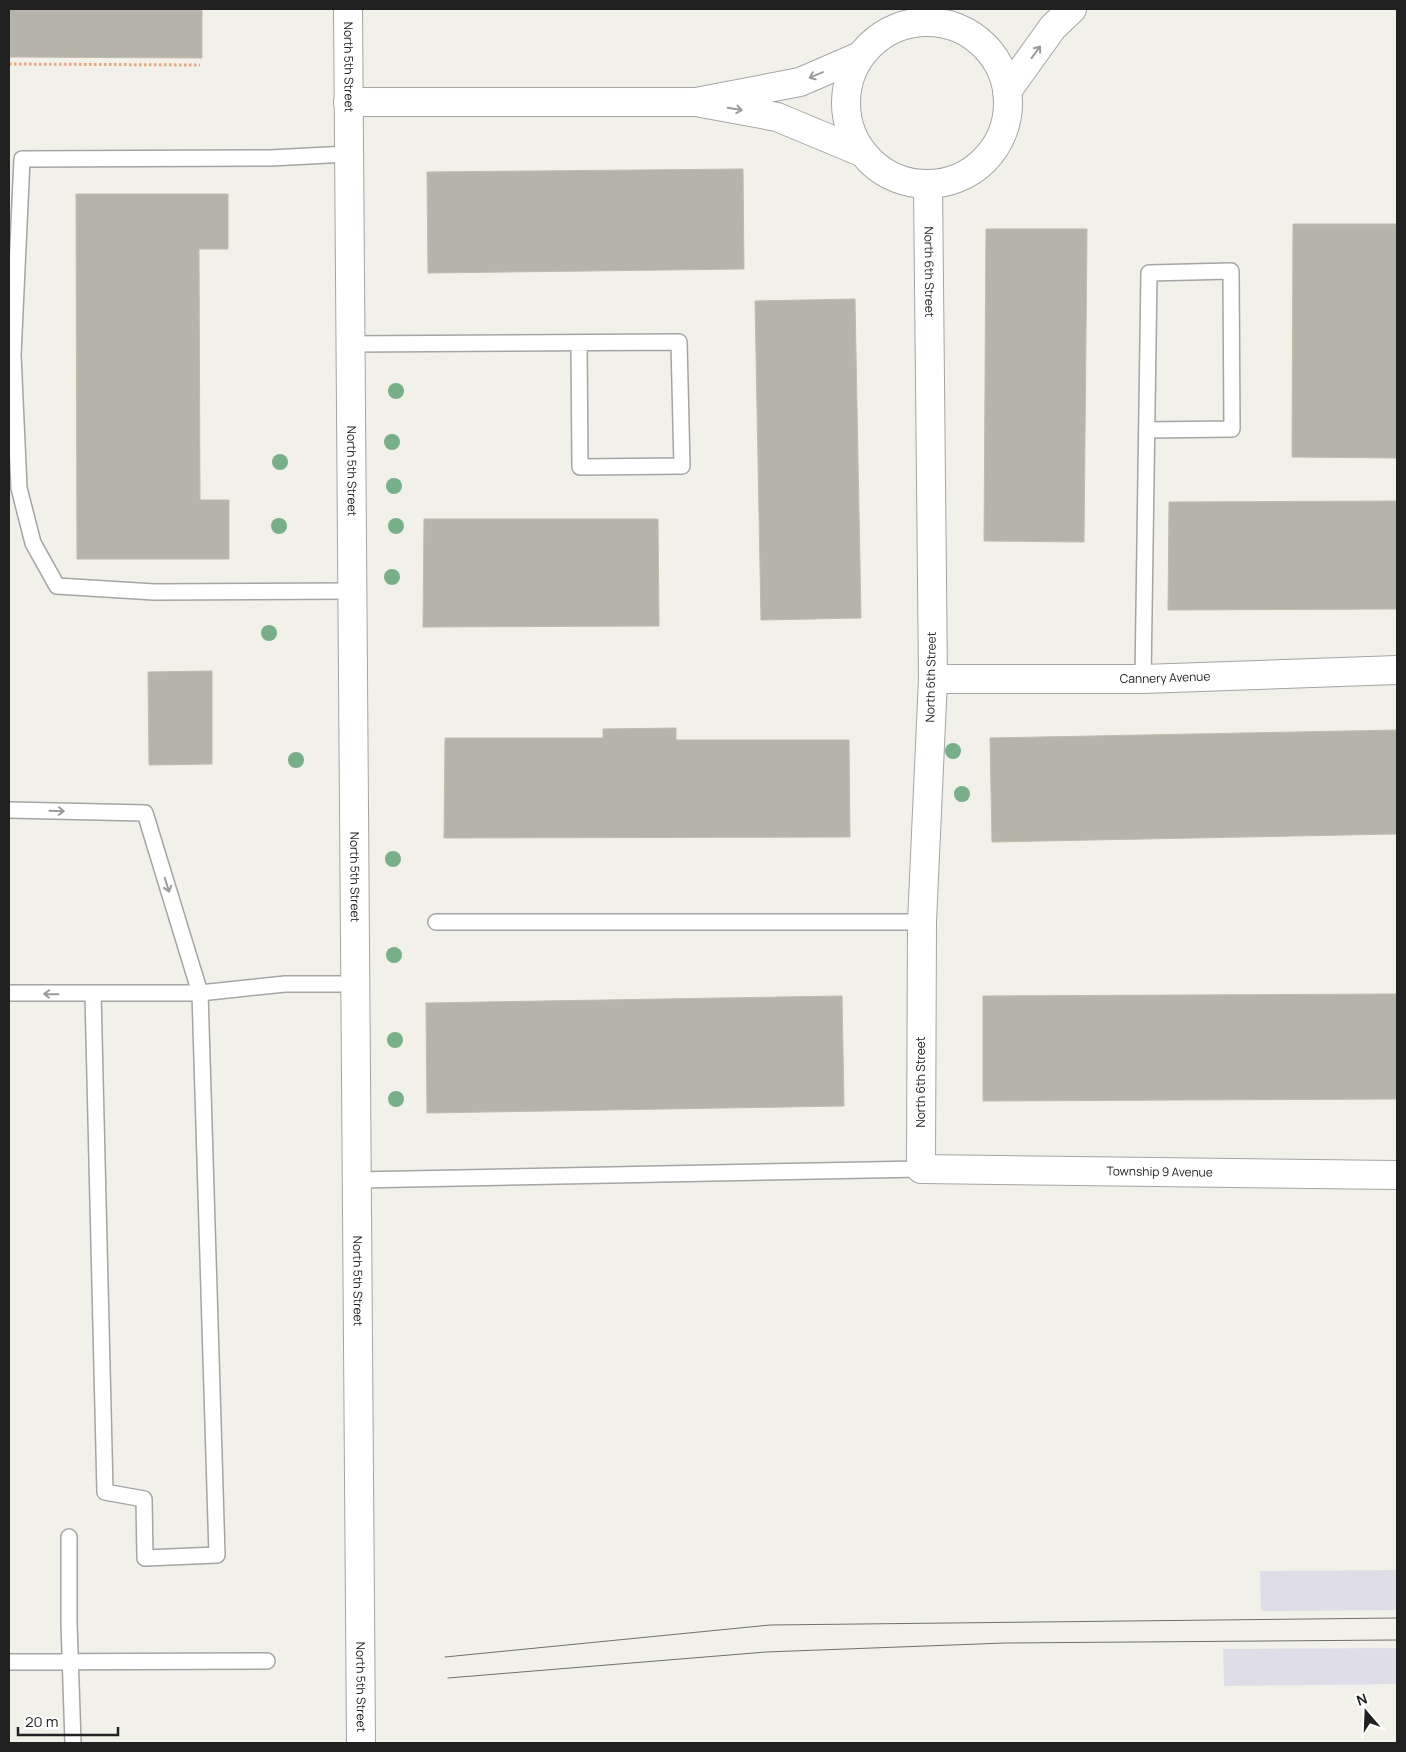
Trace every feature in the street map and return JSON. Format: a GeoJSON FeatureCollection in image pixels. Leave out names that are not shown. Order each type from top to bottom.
{"type":"FeatureCollection","features":[{"type":"Feature","properties":{"kind":"street","name":"North 5th Street"},"geometry":{"type":"LineString","coordinates":[[348,9],[361,1743]]}},
{"type":"Feature","properties":{"kind":"street"},"geometry":{"type":"LineString","coordinates":[[1008,91],[1054,27],[1072,9]]}},
{"type":"Feature","properties":{"kind":"street"},"geometry":{"type":"LineString","coordinates":[[938,15],[950,25],[971,34],[988,50],[1001,69],[1008,91],[1007,119],[997,145],[979,166],[955,179],[928,184],[902,181],[880,170],[861,152],[849,129],[845,104],[849,79],[860,56],[879,37],[902,26],[938,15]]}},
{"type":"Feature","properties":{"kind":"street"},"geometry":{"type":"LineString","coordinates":[[696,102],[800,82],[860,56]]}},
{"type":"Feature","properties":{"kind":"street"},"geometry":{"type":"LineString","coordinates":[[348,102],[696,102],[777,117],[861,152]]}},
{"type":"Feature","properties":{"kind":"street","name":"North 6th Street"},"geometry":{"type":"LineString","coordinates":[[922,1169],[922,922],[933,679],[928,184]]}},
{"type":"Feature","properties":{"kind":"street","name":"Cannery Avenue"},"geometry":{"type":"LineString","coordinates":[[933,679],[1143,679],[1397,670]]}},
{"type":"Feature","properties":{"kind":"street","name":"Township 9 Avenue"},"geometry":{"type":"LineString","coordinates":[[922,1169],[1397,1175]]}},
{"type":"Feature","properties":{"kind":"lane"},"geometry":{"type":"LineString","coordinates":[[348,154],[270,158],[22,159],[13,355],[19,488],[33,543],[56,586],[154,592],[353,591]]}},
{"type":"Feature","properties":{"kind":"lane"},"geometry":{"type":"LineString","coordinates":[[1143,679],[1149,273],[1232,271],[1232,429],[1147,430]]}},
{"type":"Feature","properties":{"kind":"lane"},"geometry":{"type":"LineString","coordinates":[[350,344],[679,342],[682,466],[580,467],[579,343]]}},
{"type":"Feature","properties":{"kind":"lane"},"geometry":{"type":"LineString","coordinates":[[9,810],[145,813],[200,993],[217,1555],[145,1558],[144,1499],[105,1492],[93,994]]}},
{"type":"Feature","properties":{"kind":"lane"},"geometry":{"type":"LineString","coordinates":[[436,922],[922,922]]}},
{"type":"Feature","properties":{"kind":"lane"},"geometry":{"type":"LineString","coordinates":[[9,993],[200,993],[285,984],[356,984]]}},
{"type":"Feature","properties":{"kind":"lane"},"geometry":{"type":"LineString","coordinates":[[357,1180],[922,1169]]}},
{"type":"Feature","properties":{"kind":"lane"},"geometry":{"type":"LineString","coordinates":[[69,1537],[69,1623],[73,1743]]}},
{"type":"Feature","properties":{"kind":"lane"},"geometry":{"type":"LineString","coordinates":[[9,1662],[267,1661]]}},
{"type":"Feature","properties":{"kind":"path"},"geometry":{"type":"LineString","coordinates":[[9,64],[200,65]]}},
{"type":"Feature","properties":{"kind":"shaded area"},"geometry":{"type":"Polygon","coordinates":[[[1397,1570],[1397,1610],[1261,1611],[1260,1571],[1397,1570]]]}},
{"type":"Feature","properties":{"kind":"shaded area"},"geometry":{"type":"Polygon","coordinates":[[[1397,1648],[1397,1684],[1224,1686],[1223,1649],[1397,1648]]]}},
{"type":"Feature","properties":{"kind":"building"},"geometry":{"type":"Polygon","coordinates":[[[9,9],[202,9],[202,58],[9,57],[9,9]]]}},
{"type":"Feature","properties":{"kind":"building"},"geometry":{"type":"Polygon","coordinates":[[[743,169],[744,269],[428,273],[427,172],[743,169]]]}},
{"type":"Feature","properties":{"kind":"building"},"geometry":{"type":"Polygon","coordinates":[[[76,194],[228,194],[228,249],[199,249],[200,500],[229,500],[229,559],[77,559],[76,194]]]}},
{"type":"Feature","properties":{"kind":"building"},"geometry":{"type":"Polygon","coordinates":[[[1293,224],[1397,224],[1397,458],[1292,457],[1293,224]]]}},
{"type":"Feature","properties":{"kind":"building"},"geometry":{"type":"Polygon","coordinates":[[[986,229],[1087,229],[1084,542],[984,541],[986,229]]]}},
{"type":"Feature","properties":{"kind":"building"},"geometry":{"type":"Polygon","coordinates":[[[855,299],[861,618],[761,620],[755,301],[855,299]]]}},
{"type":"Feature","properties":{"kind":"building"},"geometry":{"type":"Polygon","coordinates":[[[1397,501],[1397,609],[1168,610],[1169,502],[1397,501]]]}},
{"type":"Feature","properties":{"kind":"building"},"geometry":{"type":"Polygon","coordinates":[[[424,519],[658,519],[659,626],[423,627],[424,519]]]}},
{"type":"Feature","properties":{"kind":"building"},"geometry":{"type":"Polygon","coordinates":[[[212,671],[212,764],[149,765],[148,672],[212,671]]]}},
{"type":"Feature","properties":{"kind":"building"},"geometry":{"type":"Polygon","coordinates":[[[676,728],[676,740],[849,740],[850,837],[444,838],[445,738],[603,738],[603,729],[676,728]]]}},
{"type":"Feature","properties":{"kind":"building"},"geometry":{"type":"Polygon","coordinates":[[[1397,730],[1397,834],[992,842],[990,738],[1397,730]]]}},
{"type":"Feature","properties":{"kind":"building"},"geometry":{"type":"Polygon","coordinates":[[[1397,994],[1397,1099],[983,1101],[983,996],[1397,994]]]}},
{"type":"Feature","properties":{"kind":"building"},"geometry":{"type":"Polygon","coordinates":[[[842,996],[844,1106],[427,1113],[426,1003],[842,996]]]}},
{"type":"Feature","properties":{"kind":"tram line"},"geometry":{"type":"LineString","coordinates":[[445,1657],[770,1625],[1397,1618]]}},
{"type":"Feature","properties":{"kind":"tram line"},"geometry":{"type":"LineString","coordinates":[[448,1678],[766,1652],[1005,1643],[1397,1640]]}}]}
